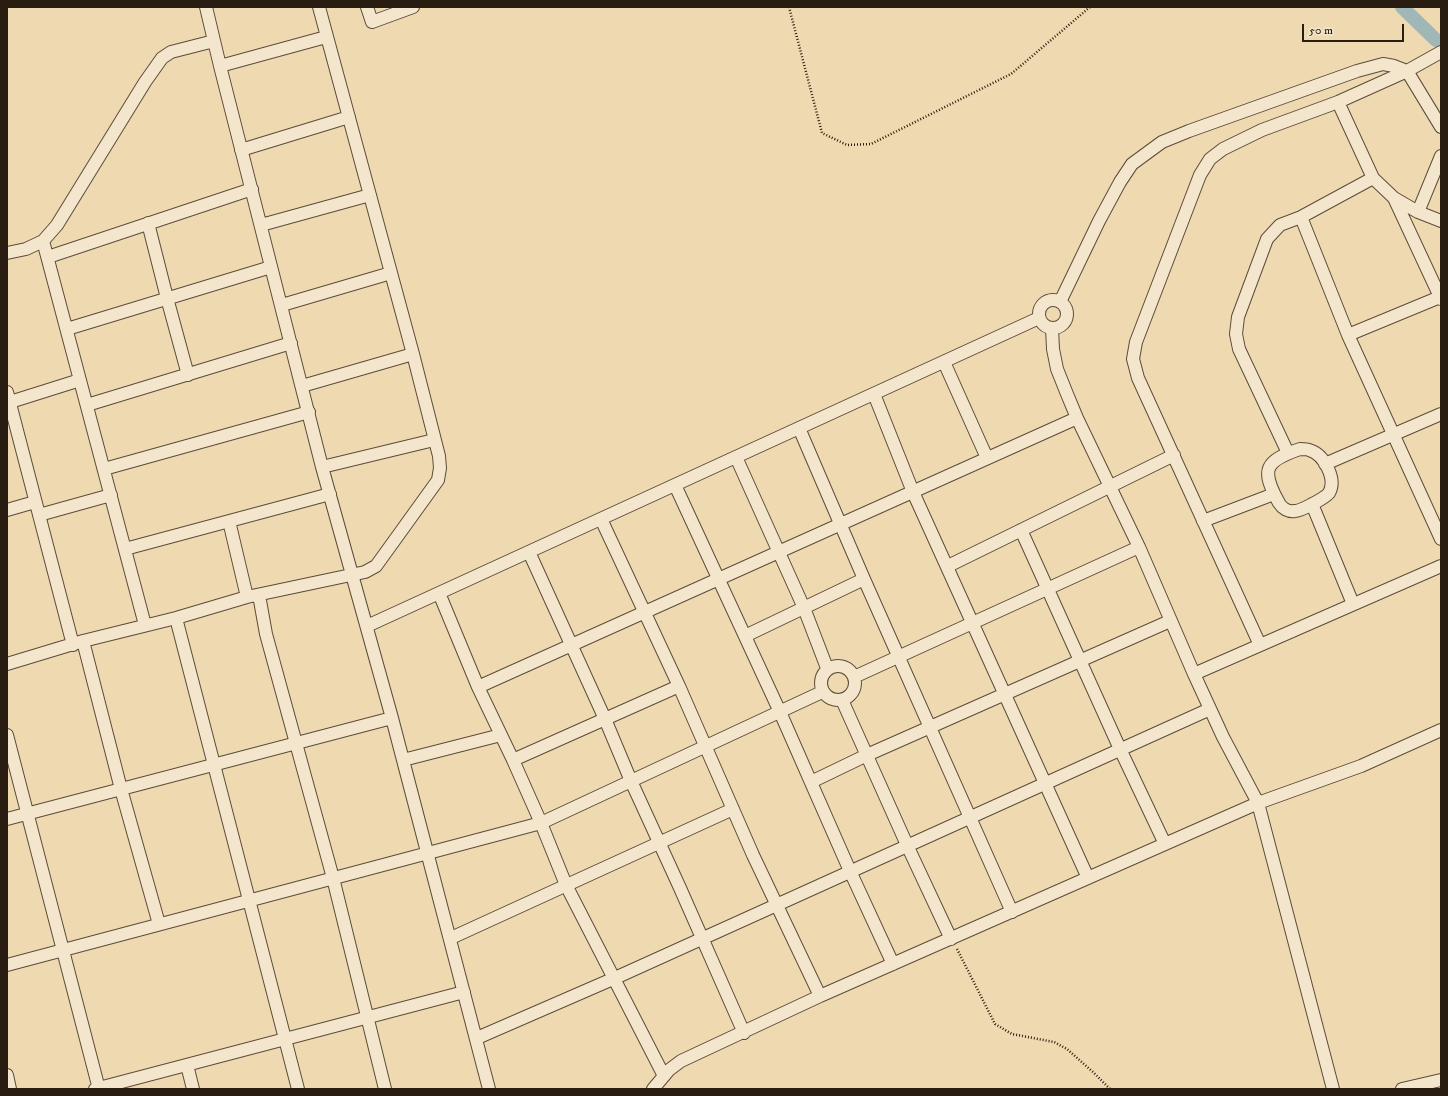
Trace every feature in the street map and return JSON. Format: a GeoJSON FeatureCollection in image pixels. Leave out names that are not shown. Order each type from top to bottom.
{"type":"FeatureCollection","features":[{"type":"Feature","properties":{"kind":"street"},"geometry":{"type":"LineString","coordinates":[[206,7],[322,467],[392,718],[451,938],[489,1089]]}},
{"type":"Feature","properties":{"kind":"street"},"geometry":{"type":"LineString","coordinates":[[7,664],[78,643],[176,618],[253,596],[365,572],[376,566],[438,480],[440,468],[439,456],[413,354],[319,7]]}},
{"type":"Feature","properties":{"kind":"street"},"geometry":{"type":"LineString","coordinates":[[367,7],[372,22],[413,7]]}},
{"type":"Feature","properties":{"kind":"street"},"geometry":{"type":"LineString","coordinates":[[220,66],[326,37]]}},
{"type":"Feature","properties":{"kind":"street"},"geometry":{"type":"LineString","coordinates":[[7,253],[26,249],[43,241],[57,225],[145,82],[162,58],[171,52],[214,41]]}},
{"type":"Feature","properties":{"kind":"street"},"geometry":{"type":"LineString","coordinates":[[1260,645],[1138,378],[1133,359],[1136,342],[1200,175],[1210,159],[1223,149],[1262,130],[1338,102],[1407,71],[1441,52]]}},
{"type":"Feature","properties":{"kind":"street"},"geometry":{"type":"LineString","coordinates":[[1060,302],[1099,221],[1120,182],[1132,164],[1162,142],[1357,71],[1383,64],[1407,71],[1441,127]]}},
{"type":"Feature","properties":{"kind":"street"},"geometry":{"type":"LineString","coordinates":[[1338,102],[1374,178],[1394,198],[1418,212],[1441,221]]}},
{"type":"Feature","properties":{"kind":"street"},"geometry":{"type":"LineString","coordinates":[[241,150],[348,117]]}},
{"type":"Feature","properties":{"kind":"street"},"geometry":{"type":"LineString","coordinates":[[1418,212],[1441,156]]}},
{"type":"Feature","properties":{"kind":"street"},"geometry":{"type":"LineString","coordinates":[[1288,453],[1239,349],[1236,334],[1238,317],[1267,238],[1280,225],[1301,217],[1374,178]]}},
{"type":"Feature","properties":{"kind":"street"},"geometry":{"type":"LineString","coordinates":[[48,258],[252,189]]}},
{"type":"Feature","properties":{"kind":"street"},"geometry":{"type":"LineString","coordinates":[[260,225],[370,195]]}},
{"type":"Feature","properties":{"kind":"street"},"geometry":{"type":"LineString","coordinates":[[1348,335],[1441,298],[1394,198]]}},
{"type":"Feature","properties":{"kind":"street"},"geometry":{"type":"LineString","coordinates":[[1301,217],[1348,335],[1441,539]]}},
{"type":"Feature","properties":{"kind":"street"},"geometry":{"type":"LineString","coordinates":[[148,223],[188,375]]}},
{"type":"Feature","properties":{"kind":"street"},"geometry":{"type":"LineString","coordinates":[[43,241],[145,625]]}},
{"type":"Feature","properties":{"kind":"street"},"geometry":{"type":"LineString","coordinates":[[67,329],[271,267]]}},
{"type":"Feature","properties":{"kind":"street"},"geometry":{"type":"LineString","coordinates":[[282,305],[391,274]]}},
{"type":"Feature","properties":{"kind":"street"},"geometry":{"type":"LineString","coordinates":[[1054,300],[1060,302],[1065,308],[1067,315],[1065,322],[1059,327],[1052,328],[1044,325],[1039,318],[1039,312],[1042,305],[1047,301],[1054,300]]}},
{"type":"Feature","properties":{"kind":"street"},"geometry":{"type":"LineString","coordinates":[[367,626],[1039,318]]}},
{"type":"Feature","properties":{"kind":"street"},"geometry":{"type":"LineString","coordinates":[[1052,328],[1053,349],[1057,369],[1077,418],[1139,546],[1170,621],[1210,709],[1258,803],[1333,1089]]}},
{"type":"Feature","properties":{"kind":"street"},"geometry":{"type":"LineString","coordinates":[[87,406],[291,343]]}},
{"type":"Feature","properties":{"kind":"street"},"geometry":{"type":"LineString","coordinates":[[302,386],[413,354]]}},
{"type":"Feature","properties":{"kind":"street"},"geometry":{"type":"LineString","coordinates":[[944,362],[987,458]]}},
{"type":"Feature","properties":{"kind":"street"},"geometry":{"type":"LineString","coordinates":[[80,380],[8,399],[35,502],[121,789],[159,924]]}},
{"type":"Feature","properties":{"kind":"street"},"geometry":{"type":"LineString","coordinates":[[874,394],[913,492],[948,566],[972,623],[1088,878]]}},
{"type":"Feature","properties":{"kind":"street"},"geometry":{"type":"LineString","coordinates":[[104,469],[309,412]]}},
{"type":"Feature","properties":{"kind":"street"},"geometry":{"type":"LineString","coordinates":[[1325,464],[1441,414]]}},
{"type":"Feature","properties":{"kind":"street"},"geometry":{"type":"LineString","coordinates":[[478,687],[1077,418]]}},
{"type":"Feature","properties":{"kind":"street"},"geometry":{"type":"LineString","coordinates":[[799,428],[864,579],[1012,912]]}},
{"type":"Feature","properties":{"kind":"street"},"geometry":{"type":"LineString","coordinates":[[322,467],[434,440]]}},
{"type":"Feature","properties":{"kind":"street"},"geometry":{"type":"LineString","coordinates":[[1300,448],[1310,450],[1325,464],[1331,478],[1331,487],[1328,494],[1296,512],[1282,507],[1274,494],[1268,475],[1268,468],[1271,463],[1288,453],[1300,448]]}},
{"type":"Feature","properties":{"kind":"street"},"geometry":{"type":"LineString","coordinates":[[948,566],[1174,455]]}},
{"type":"Feature","properties":{"kind":"street"},"geometry":{"type":"LineString","coordinates":[[736,457],[804,608],[828,668]]}},
{"type":"Feature","properties":{"kind":"street"},"geometry":{"type":"LineString","coordinates":[[675,485],[780,712],[893,964]]}},
{"type":"Feature","properties":{"kind":"street"},"geometry":{"type":"LineString","coordinates":[[125,549],[330,494]]}},
{"type":"Feature","properties":{"kind":"street"},"geometry":{"type":"LineString","coordinates":[[1203,521],[1274,494]]}},
{"type":"Feature","properties":{"kind":"street"},"geometry":{"type":"LineString","coordinates":[[39,514],[111,495]]}},
{"type":"Feature","properties":{"kind":"street"},"geometry":{"type":"LineString","coordinates":[[7,510],[35,502]]}},
{"type":"Feature","properties":{"kind":"street"},"geometry":{"type":"LineString","coordinates":[[1312,504],[1353,604]]}},
{"type":"Feature","properties":{"kind":"street"},"geometry":{"type":"LineString","coordinates":[[602,519],[680,686],[732,809],[820,996]]}},
{"type":"Feature","properties":{"kind":"street"},"geometry":{"type":"LineString","coordinates":[[229,521],[266,634],[296,743],[333,878],[385,1089]]}},
{"type":"Feature","properties":{"kind":"street"},"geometry":{"type":"LineString","coordinates":[[1021,530],[1120,749],[1165,844]]}},
{"type":"Feature","properties":{"kind":"street"},"geometry":{"type":"LineString","coordinates":[[854,678],[1139,546]]}},
{"type":"Feature","properties":{"kind":"street"},"geometry":{"type":"LineString","coordinates":[[529,552],[572,645],[744,1033]]}},
{"type":"Feature","properties":{"kind":"street"},"geometry":{"type":"LineString","coordinates":[[1194,674],[1441,566]]}},
{"type":"Feature","properties":{"kind":"street"},"geometry":{"type":"LineString","coordinates":[[745,636],[864,579]]}},
{"type":"Feature","properties":{"kind":"street"},"geometry":{"type":"LineString","coordinates":[[439,593],[478,687],[541,823],[566,885],[664,1076]]}},
{"type":"Feature","properties":{"kind":"street"},"geometry":{"type":"LineString","coordinates":[[176,618],[298,1089]]}},
{"type":"Feature","properties":{"kind":"street"},"geometry":{"type":"LineString","coordinates":[[811,782],[867,755],[1170,621]]}},
{"type":"Feature","properties":{"kind":"street"},"geometry":{"type":"LineString","coordinates":[[838,665],[848,669],[854,678],[855,687],[850,695],[842,700],[835,700],[822,692],[820,684],[822,675],[828,668],[838,665]]}},
{"type":"Feature","properties":{"kind":"street"},"geometry":{"type":"LineString","coordinates":[[513,760],[680,686]]}},
{"type":"Feature","properties":{"kind":"street"},"geometry":{"type":"LineString","coordinates":[[7,965],[541,823],[822,692]]}},
{"type":"Feature","properties":{"kind":"street"},"geometry":{"type":"LineString","coordinates":[[842,700],[951,939]]}},
{"type":"Feature","properties":{"kind":"street"},"geometry":{"type":"LineString","coordinates":[[477,1038],[614,978],[1210,709]]}},
{"type":"Feature","properties":{"kind":"street"},"geometry":{"type":"LineString","coordinates":[[7,819],[392,718]]}},
{"type":"Feature","properties":{"kind":"street"},"geometry":{"type":"LineString","coordinates":[[653,1089],[669,1070],[681,1061],[744,1033],[820,996],[1258,803],[1361,766],[1441,730]]}},
{"type":"Feature","properties":{"kind":"street"},"geometry":{"type":"LineString","coordinates":[[7,735],[98,1089],[464,992]]}},
{"type":"Feature","properties":{"kind":"street"},"geometry":{"type":"LineString","coordinates":[[403,760],[501,735]]}},
{"type":"Feature","properties":{"kind":"street"},"geometry":{"type":"LineString","coordinates":[[451,938],[732,809]]}},
{"type":"Feature","properties":{"kind":"street"},"geometry":{"type":"LineString","coordinates":[[187,1065],[193,1089]]}},
{"type":"Feature","properties":{"kind":"street"},"geometry":{"type":"LineString","coordinates":[[7,1075],[10,1089]]}},
{"type":"Feature","properties":{"kind":"street"},"geometry":{"type":"LineString","coordinates":[[1402,1089],[1441,1080]]}},
{"type":"Feature","properties":{"kind":"path"},"geometry":{"type":"LineString","coordinates":[[789,7],[822,133],[847,145],[872,144],[1011,74],[1090,7]]}},
{"type":"Feature","properties":{"kind":"path"},"geometry":{"type":"LineString","coordinates":[[951,939],[995,1024],[1012,1034],[1054,1042],[1067,1049],[1094,1072],[1110,1089]]}},
{"type":"Feature","properties":{"kind":"waterway"},"geometry":{"type":"LineString","coordinates":[[1402,7],[1436,40]]}}]}
